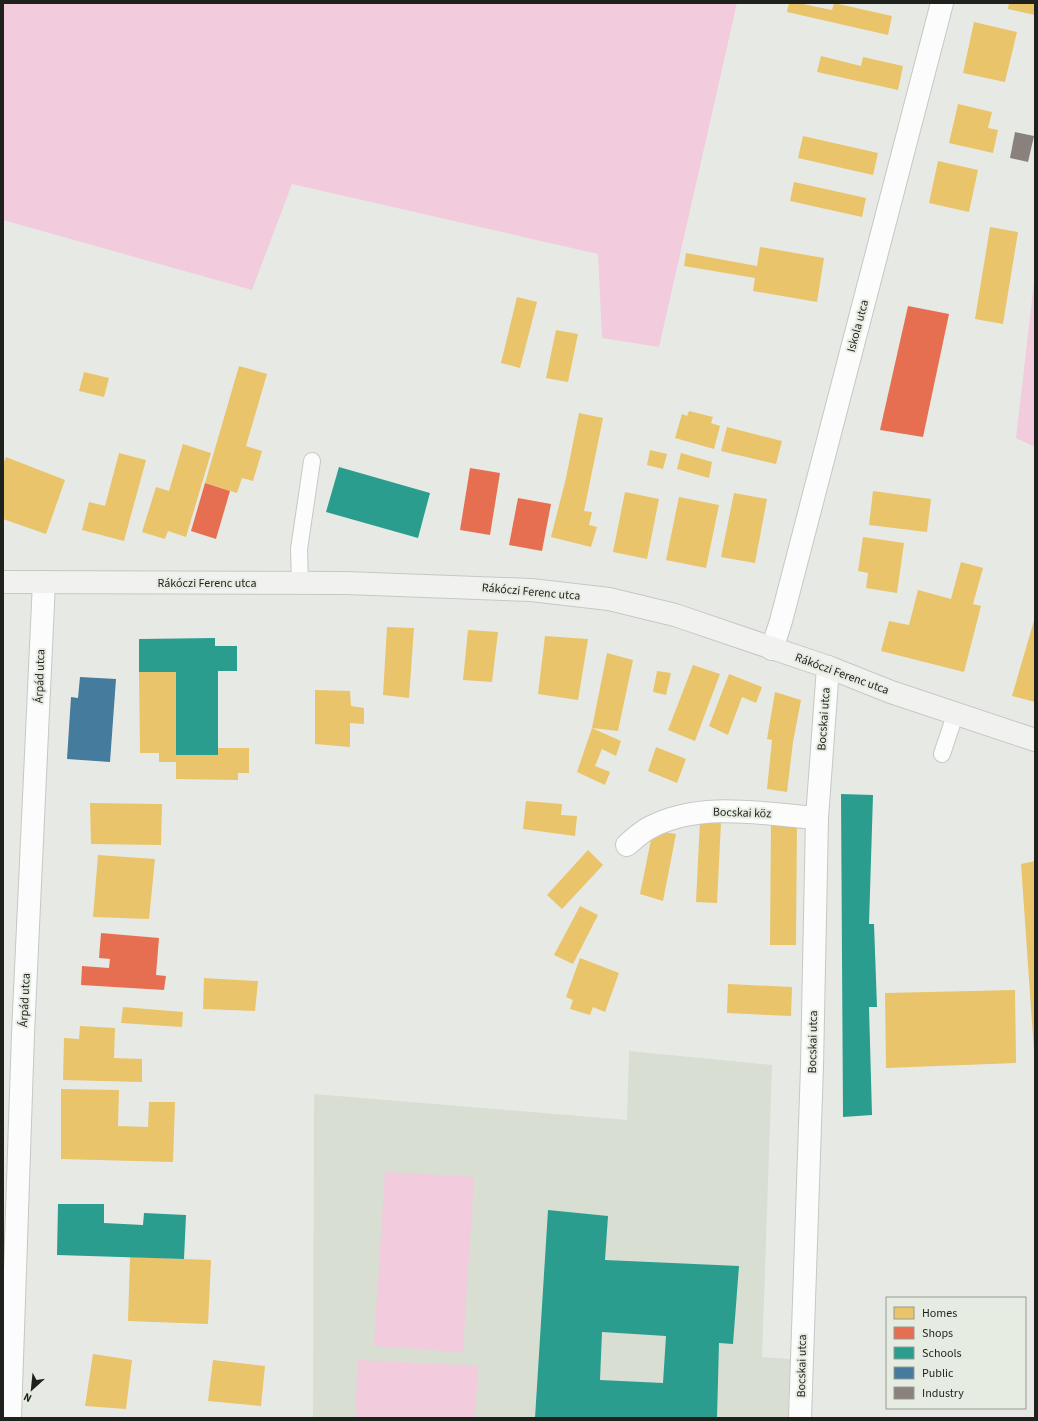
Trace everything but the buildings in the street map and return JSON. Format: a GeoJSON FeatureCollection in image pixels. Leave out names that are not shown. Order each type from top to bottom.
{"type":"FeatureCollection","features":[{"type":"Feature","properties":{"kind":"main road","name":"Rákóczi Ferenc utca"},"geometry":{"type":"LineString","coordinates":[[3,582],[354,583],[523,589],[609,599],[675,615],[828,667],[891,692],[956,712],[1035,740]]}},
{"type":"Feature","properties":{"kind":"street","name":"Iskola utca"},"geometry":{"type":"LineString","coordinates":[[772,649],[781,621],[942,3]]}},
{"type":"Feature","properties":{"kind":"street","name":"Árpád utca"},"geometry":{"type":"LineString","coordinates":[[10,1418],[23,1034],[44,582]]}},
{"type":"Feature","properties":{"kind":"street","name":"Bocskai utca"},"geometry":{"type":"LineString","coordinates":[[800,1418],[812,1066],[817,818],[828,667]]}},
{"type":"Feature","properties":{"kind":"street","name":"Bocskai köz"},"geometry":{"type":"LineString","coordinates":[[627,845],[651,826],[669,820],[715,810],[817,818]]}},
{"type":"Feature","properties":{"kind":"lane"},"geometry":{"type":"LineString","coordinates":[[300,583],[299,548],[312,461]]}},
{"type":"Feature","properties":{"kind":"lane"},"geometry":{"type":"LineString","coordinates":[[942,754],[956,712]]}},
{"type":"Feature","properties":{"kind":"shaded area"},"geometry":{"type":"Polygon","coordinates":[[[3,3],[737,3],[659,347],[602,338],[598,254],[292,184],[252,290],[3,220],[3,3]]]}},
{"type":"Feature","properties":{"kind":"shaded area"},"geometry":{"type":"Polygon","coordinates":[[[1035,274],[1035,447],[1016,438],[1035,274]]]}},
{"type":"Feature","properties":{"kind":"shaded area"},"geometry":{"type":"Polygon","coordinates":[[[629,1051],[772,1065],[762,1357],[790,1359],[788,1418],[313,1418],[314,1094],[627,1120],[629,1051]]]}},
{"type":"Feature","properties":{"kind":"shaded area"},"geometry":{"type":"Polygon","coordinates":[[[385,1172],[474,1177],[463,1352],[374,1346],[385,1172]]]}},
{"type":"Feature","properties":{"kind":"shaded area"},"geometry":{"type":"Polygon","coordinates":[[[358,1360],[478,1366],[475,1418],[355,1418],[358,1360]]]}}]}
